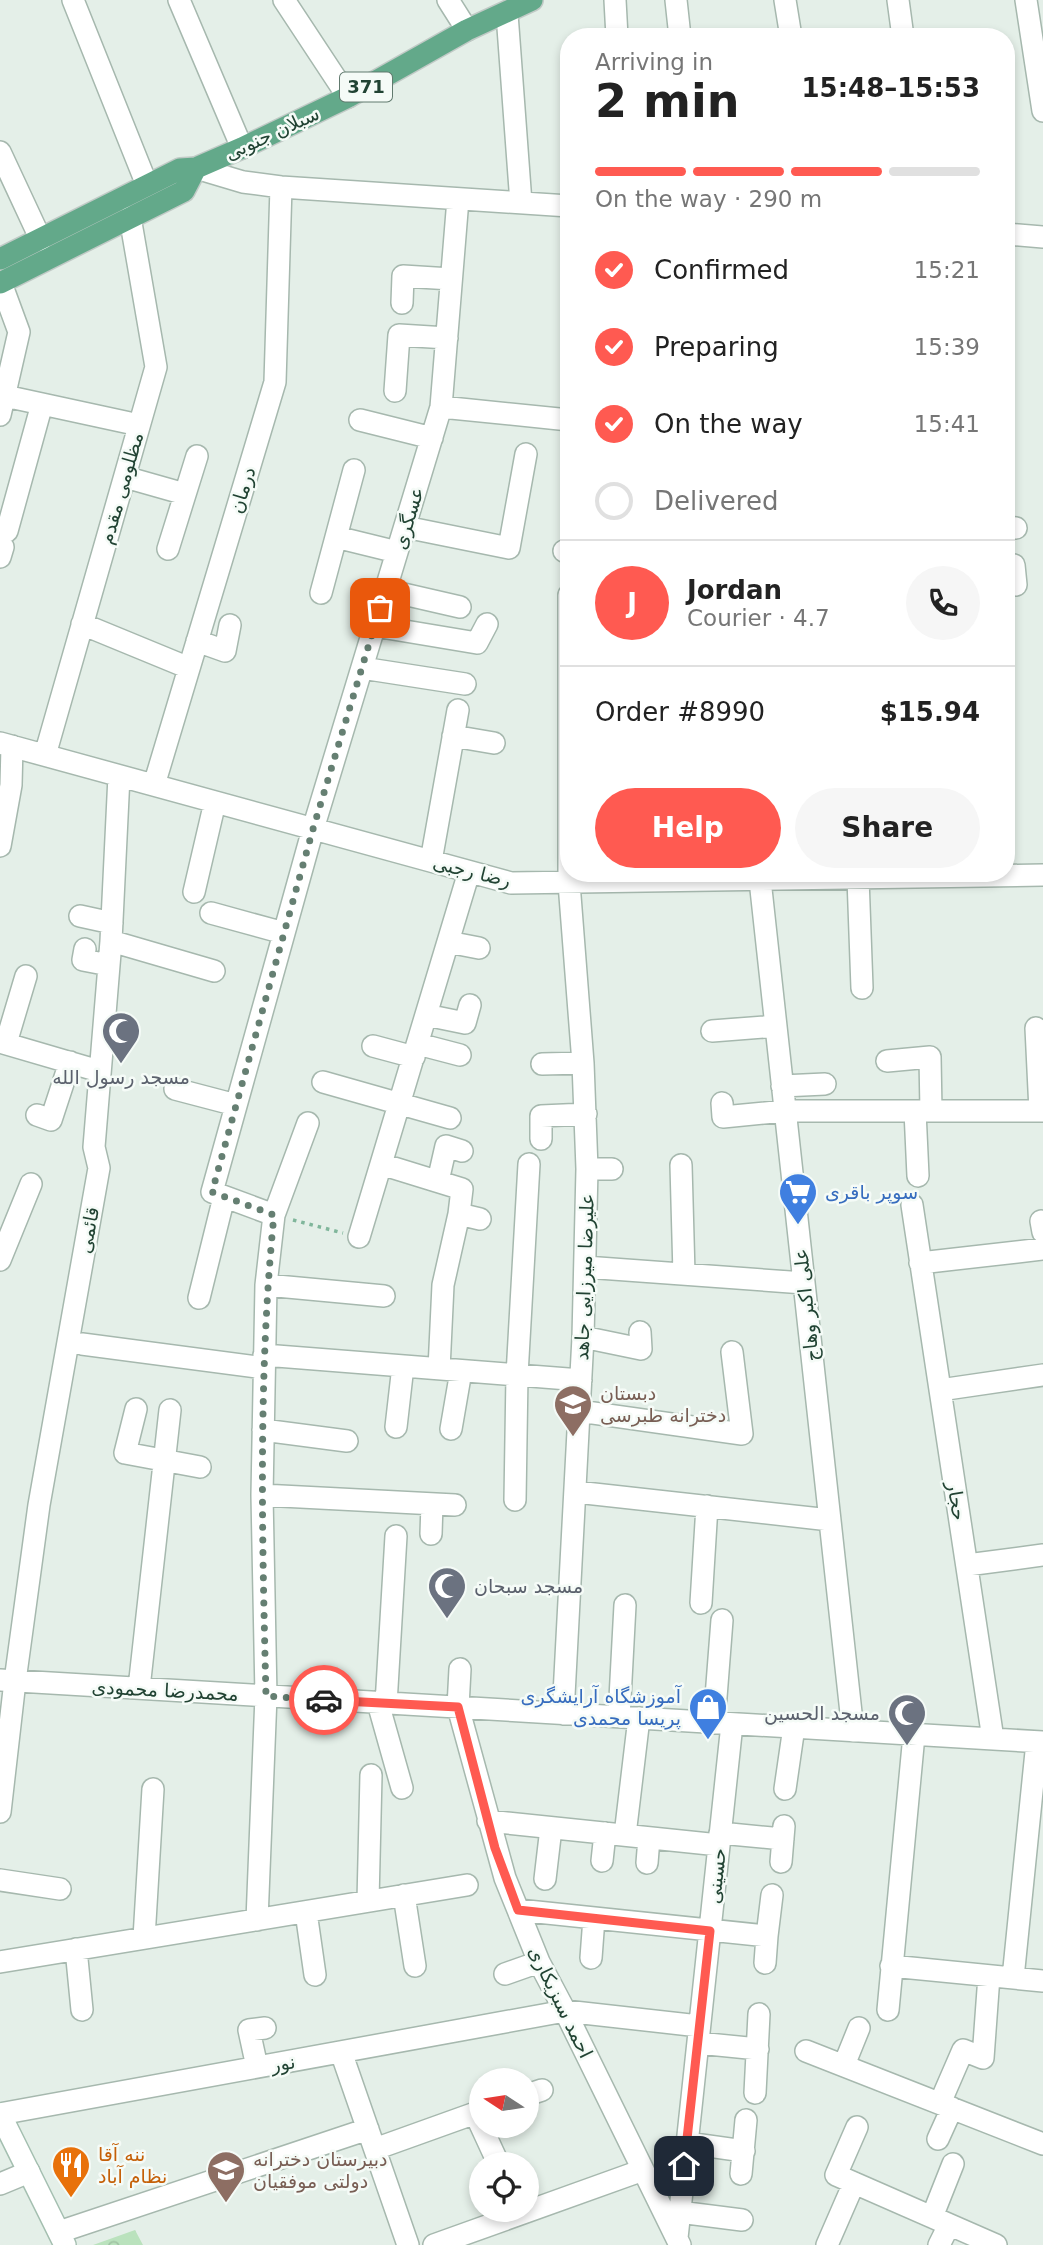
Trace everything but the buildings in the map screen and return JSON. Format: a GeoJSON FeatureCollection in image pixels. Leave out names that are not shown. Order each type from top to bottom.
{"type":"FeatureCollection","features":[{"type":"Feature","properties":{"kind":"main road","name":"سبلان جنوبی"},"geometry":{"type":"LineString","coordinates":[[0,283],[45,249],[147,185],[180,169],[196,168],[242,148],[348,97],[467,30],[507,14],[532,0]]}},
{"type":"Feature","properties":{"kind":"main road","name":"سبلان جنوبی"},"geometry":{"type":"LineString","coordinates":[[0,259],[45,249],[130,217],[184,191],[196,168]]}},
{"type":"Feature","properties":{"kind":"street"},"geometry":{"type":"LineString","coordinates":[[73,0],[147,185]]}},
{"type":"Feature","properties":{"kind":"street"},"geometry":{"type":"LineString","coordinates":[[179,0],[242,148]]}},
{"type":"Feature","properties":{"kind":"street"},"geometry":{"type":"LineString","coordinates":[[284,0],[348,97]]}},
{"type":"Feature","properties":{"kind":"street"},"geometry":{"type":"LineString","coordinates":[[448,0],[467,30]]}},
{"type":"Feature","properties":{"kind":"street"},"geometry":{"type":"LineString","coordinates":[[615,0],[617,28]]}},
{"type":"Feature","properties":{"kind":"street"},"geometry":{"type":"LineString","coordinates":[[677,0],[679,28]]}},
{"type":"Feature","properties":{"kind":"street"},"geometry":{"type":"LineString","coordinates":[[785,0],[790,28]]}},
{"type":"Feature","properties":{"kind":"street"},"geometry":{"type":"LineString","coordinates":[[898,0],[902,28]]}},
{"type":"Feature","properties":{"kind":"street"},"geometry":{"type":"LineString","coordinates":[[1026,0],[1043,111]]}},
{"type":"Feature","properties":{"kind":"street"},"geometry":{"type":"LineString","coordinates":[[507,14],[521,203]]}},
{"type":"Feature","properties":{"kind":"street"},"geometry":{"type":"LineString","coordinates":[[0,152],[45,249]]}},
{"type":"Feature","properties":{"kind":"street"},"geometry":{"type":"LineString","coordinates":[[196,168],[243,182],[281,187],[560,205]]}},
{"type":"Feature","properties":{"kind":"street","name":"درمان"},"geometry":{"type":"LineString","coordinates":[[154,785],[275,382],[281,187]]}},
{"type":"Feature","properties":{"kind":"street","name":"عسگری"},"geometry":{"type":"LineString","coordinates":[[199,1298],[236,1105],[313,829],[441,407],[458,199]]}},
{"type":"Feature","properties":{"kind":"street","name":"مظلومی مقدم"},"geometry":{"type":"LineString","coordinates":[[45,755],[156,367],[130,217]]}},
{"type":"Feature","properties":{"kind":"street"},"geometry":{"type":"LineString","coordinates":[[1015,235],[1043,237]]}},
{"type":"Feature","properties":{"kind":"street"},"geometry":{"type":"LineString","coordinates":[[402,303],[403,276],[452,279]]}},
{"type":"Feature","properties":{"kind":"street"},"geometry":{"type":"LineString","coordinates":[[0,283],[19,332],[3,406],[42,404],[139,425]]}},
{"type":"Feature","properties":{"kind":"street"},"geometry":{"type":"LineString","coordinates":[[394,391],[399,335],[447,338]]}},
{"type":"Feature","properties":{"kind":"street"},"geometry":{"type":"LineString","coordinates":[[3,545],[42,404]]}},
{"type":"Feature","properties":{"kind":"street"},"geometry":{"type":"LineString","coordinates":[[441,407],[560,419]]}},
{"type":"Feature","properties":{"kind":"street"},"geometry":{"type":"LineString","coordinates":[[360,420],[432,438]]}},
{"type":"Feature","properties":{"kind":"street"},"geometry":{"type":"LineString","coordinates":[[405,527],[509,548],[526,454]]}},
{"type":"Feature","properties":{"kind":"street"},"geometry":{"type":"LineString","coordinates":[[167,549],[197,456]]}},
{"type":"Feature","properties":{"kind":"street"},"geometry":{"type":"LineString","coordinates":[[321,593],[354,470]]}},
{"type":"Feature","properties":{"kind":"street"},"geometry":{"type":"LineString","coordinates":[[125,477],[185,494]]}},
{"type":"Feature","properties":{"kind":"street"},"geometry":{"type":"LineString","coordinates":[[336,537],[397,552]]}},
{"type":"Feature","properties":{"kind":"street"},"geometry":{"type":"LineString","coordinates":[[1015,575],[1016,585]]}},
{"type":"Feature","properties":{"kind":"street"},"geometry":{"type":"LineString","coordinates":[[386,590],[460,607]]}},
{"type":"Feature","properties":{"kind":"street"},"geometry":{"type":"LineString","coordinates":[[82,624],[189,668]]}},
{"type":"Feature","properties":{"kind":"street"},"geometry":{"type":"LineString","coordinates":[[375,626],[477,643],[487,624]]}},
{"type":"Feature","properties":{"kind":"street"},"geometry":{"type":"LineString","coordinates":[[197,641],[225,651],[230,625]]}},
{"type":"Feature","properties":{"kind":"street"},"geometry":{"type":"LineString","coordinates":[[362,668],[465,684]]}},
{"type":"Feature","properties":{"kind":"street"},"geometry":{"type":"LineString","coordinates":[[431,861],[458,710]]}},
{"type":"Feature","properties":{"kind":"street"},"geometry":{"type":"LineString","coordinates":[[453,736],[494,743]]}},
{"type":"Feature","properties":{"kind":"street"},"geometry":{"type":"LineString","coordinates":[[0,846],[6,745]]}},
{"type":"Feature","properties":{"kind":"street","name":"رضا رجبی"},"geometry":{"type":"LineString","coordinates":[[6,745],[511,883],[590,882]]}},
{"type":"Feature","properties":{"kind":"street","name":"قائمی"},"geometry":{"type":"LineString","coordinates":[[0,1812],[7,1680],[99,1168],[94,1147],[111,932],[119,776]]}},
{"type":"Feature","properties":{"kind":"street"},"geometry":{"type":"LineString","coordinates":[[194,892],[215,802]]}},
{"type":"Feature","properties":{"kind":"street"},"geometry":{"type":"LineString","coordinates":[[359,1237],[470,872]]}},
{"type":"Feature","properties":{"kind":"street","name":"رضا رجبی"},"geometry":{"type":"LineString","coordinates":[[1015,874],[1043,875]]}},
{"type":"Feature","properties":{"kind":"street","name":"علی اکبر وهاج"},"geometry":{"type":"LineString","coordinates":[[760,882],[853,1731]]}},
{"type":"Feature","properties":{"kind":"street"},"geometry":{"type":"LineString","coordinates":[[858,882],[862,988]]}},
{"type":"Feature","properties":{"kind":"street","name":"علیرضا میرزایی جاهد"},"geometry":{"type":"LineString","coordinates":[[563,1714],[583,1337],[587,1169],[583,1063],[569,883]]}},
{"type":"Feature","properties":{"kind":"street"},"geometry":{"type":"LineString","coordinates":[[211,914],[284,933]]}},
{"type":"Feature","properties":{"kind":"street"},"geometry":{"type":"LineString","coordinates":[[80,916],[111,932],[214,971]]}},
{"type":"Feature","properties":{"kind":"street"},"geometry":{"type":"LineString","coordinates":[[448,942],[479,948]]}},
{"type":"Feature","properties":{"kind":"street"},"geometry":{"type":"LineString","coordinates":[[85,949],[83,960],[108,965]]}},
{"type":"Feature","properties":{"kind":"street"},"geometry":{"type":"LineString","coordinates":[[26,976],[3,1042],[99,1071]]}},
{"type":"Feature","properties":{"kind":"street"},"geometry":{"type":"LineString","coordinates":[[426,1015],[465,1023],[470,1005]]}},
{"type":"Feature","properties":{"kind":"street"},"geometry":{"type":"LineString","coordinates":[[712,1031],[776,1026]]}},
{"type":"Feature","properties":{"kind":"street"},"geometry":{"type":"LineString","coordinates":[[722,1103],[723,1117],[785,1111],[1042,1111],[1036,1028]]}},
{"type":"Feature","properties":{"kind":"street"},"geometry":{"type":"LineString","coordinates":[[373,1046],[460,1055]]}},
{"type":"Feature","properties":{"kind":"street"},"geometry":{"type":"LineString","coordinates":[[887,1061],[939,1056],[923,1111],[918,1176]]}},
{"type":"Feature","properties":{"kind":"street"},"geometry":{"type":"LineString","coordinates":[[37,1115],[51,1120],[70,1062]]}},
{"type":"Feature","properties":{"kind":"street"},"geometry":{"type":"LineString","coordinates":[[542,1063],[583,1063]]}},
{"type":"Feature","properties":{"kind":"street"},"geometry":{"type":"LineString","coordinates":[[323,1082],[450,1118]]}},
{"type":"Feature","properties":{"kind":"street"},"geometry":{"type":"LineString","coordinates":[[782,1086],[825,1084]]}},
{"type":"Feature","properties":{"kind":"street"},"geometry":{"type":"LineString","coordinates":[[175,1089],[236,1105]]}},
{"type":"Feature","properties":{"kind":"street"},"geometry":{"type":"LineString","coordinates":[[541,1139],[541,1116],[586,1114]]}},
{"type":"Feature","properties":{"kind":"street"},"geometry":{"type":"LineString","coordinates":[[257,1920],[266,1696],[262,1495],[266,1285],[274,1215],[309,1123]]}},
{"type":"Feature","properties":{"kind":"street"},"geometry":{"type":"LineString","coordinates":[[438,1181],[446,1146],[462,1151]]}},
{"type":"Feature","properties":{"kind":"street"},"geometry":{"type":"LineString","coordinates":[[381,1164],[462,1188],[469,1217],[443,1285],[439,1369]]}},
{"type":"Feature","properties":{"kind":"street"},"geometry":{"type":"LineString","coordinates":[[516,1500],[517,1375],[529,1164]]}},
{"type":"Feature","properties":{"kind":"street"},"geometry":{"type":"LineString","coordinates":[[681,1166],[684,1274]]}},
{"type":"Feature","properties":{"kind":"street"},"geometry":{"type":"LineString","coordinates":[[587,1169],[612,1169]]}},
{"type":"Feature","properties":{"kind":"street"},"geometry":{"type":"LineString","coordinates":[[0,1260],[31,1184]]}},
{"type":"Feature","properties":{"kind":"street"},"geometry":{"type":"LineString","coordinates":[[218,1195],[274,1215]]}},
{"type":"Feature","properties":{"kind":"street","name":"حجار"},"geometry":{"type":"LineString","coordinates":[[912,1205],[993,1739]]}},
{"type":"Feature","properties":{"kind":"street"},"geometry":{"type":"LineString","coordinates":[[920,1263],[1043,1249]]}},
{"type":"Feature","properties":{"kind":"street"},"geometry":{"type":"LineString","coordinates":[[584,1267],[804,1283]]}},
{"type":"Feature","properties":{"kind":"street"},"geometry":{"type":"LineString","coordinates":[[266,1285],[384,1296]]}},
{"type":"Feature","properties":{"kind":"street"},"geometry":{"type":"LineString","coordinates":[[583,1337],[641,1349],[640,1332]]}},
{"type":"Feature","properties":{"kind":"street"},"geometry":{"type":"LineString","coordinates":[[82,1344],[264,1362],[402,1366],[581,1380]]}},
{"type":"Feature","properties":{"kind":"street"},"geometry":{"type":"LineString","coordinates":[[579,1411],[742,1434],[732,1352]]}},
{"type":"Feature","properties":{"kind":"street"},"geometry":{"type":"LineString","coordinates":[[396,1427],[402,1366]]}},
{"type":"Feature","properties":{"kind":"street"},"geometry":{"type":"LineString","coordinates":[[451,1429],[461,1371]]}},
{"type":"Feature","properties":{"kind":"street"},"geometry":{"type":"LineString","coordinates":[[940,1390],[1043,1375]]}},
{"type":"Feature","properties":{"kind":"street"},"geometry":{"type":"LineString","coordinates":[[136,1409],[125,1452],[200,1467]]}},
{"type":"Feature","properties":{"kind":"street"},"geometry":{"type":"LineString","coordinates":[[139,1688],[170,1410]]}},
{"type":"Feature","properties":{"kind":"street"},"geometry":{"type":"LineString","coordinates":[[263,1430],[347,1441]]}},
{"type":"Feature","properties":{"kind":"street"},"geometry":{"type":"LineString","coordinates":[[576,1492],[830,1520]]}},
{"type":"Feature","properties":{"kind":"street"},"geometry":{"type":"LineString","coordinates":[[262,1495],[455,1506]]}},
{"type":"Feature","properties":{"kind":"street"},"geometry":{"type":"LineString","coordinates":[[431,1534],[432,1504]]}},
{"type":"Feature","properties":{"kind":"street"},"geometry":{"type":"LineString","coordinates":[[701,1603],[707,1506]]}},
{"type":"Feature","properties":{"kind":"street"},"geometry":{"type":"LineString","coordinates":[[396,1536],[382,1703],[402,1788]]}},
{"type":"Feature","properties":{"kind":"street"},"geometry":{"type":"LineString","coordinates":[[967,1565],[1043,1555]]}},
{"type":"Feature","properties":{"kind":"street"},"geometry":{"type":"LineString","coordinates":[[602,1861],[615,1834],[629,1717],[625,1605]]}},
{"type":"Feature","properties":{"kind":"street","name":"حسینی"},"geometry":{"type":"LineString","coordinates":[[678,2241],[720,1839],[722,1620]]}},
{"type":"Feature","properties":{"kind":"street","name":"احمد سبزیکاری"},"geometry":{"type":"LineString","coordinates":[[460,1669],[458,1707],[505,1878],[539,1962],[678,2241]]}},
{"type":"Feature","properties":{"kind":"street","name":"محمدرضا محمودی"},"geometry":{"type":"LineString","coordinates":[[7,1680],[1040,1742]]}},
{"type":"Feature","properties":{"kind":"street"},"geometry":{"type":"LineString","coordinates":[[785,1789],[794,1727]]}},
{"type":"Feature","properties":{"kind":"street"},"geometry":{"type":"LineString","coordinates":[[888,2010],[914,1735]]}},
{"type":"Feature","properties":{"kind":"street"},"geometry":{"type":"LineString","coordinates":[[1013,1978],[1040,1742]]}},
{"type":"Feature","properties":{"kind":"street"},"geometry":{"type":"LineString","coordinates":[[368,1902],[371,1775]]}},
{"type":"Feature","properties":{"kind":"street"},"geometry":{"type":"LineString","coordinates":[[144,1938],[153,1789]]}},
{"type":"Feature","properties":{"kind":"street"},"geometry":{"type":"LineString","coordinates":[[488,1821],[649,1838],[720,1839],[784,1833],[781,1862]]}},
{"type":"Feature","properties":{"kind":"street"},"geometry":{"type":"LineString","coordinates":[[545,1879],[551,1828]]}},
{"type":"Feature","properties":{"kind":"street"},"geometry":{"type":"LineString","coordinates":[[646,1863],[649,1838]]}},
{"type":"Feature","properties":{"kind":"street"},"geometry":{"type":"LineString","coordinates":[[0,1880],[60,1889]]}},
{"type":"Feature","properties":{"kind":"street"},"geometry":{"type":"LineString","coordinates":[[0,1962],[467,1885]]}},
{"type":"Feature","properties":{"kind":"street"},"geometry":{"type":"LineString","coordinates":[[404,1895],[415,1966]]}},
{"type":"Feature","properties":{"kind":"street"},"geometry":{"type":"LineString","coordinates":[[765,1963],[772,1895]]}},
{"type":"Feature","properties":{"kind":"street"},"geometry":{"type":"LineString","coordinates":[[518,1910],[767,1936]]}},
{"type":"Feature","properties":{"kind":"street"},"geometry":{"type":"LineString","coordinates":[[306,1912],[315,1975]]}},
{"type":"Feature","properties":{"kind":"street"},"geometry":{"type":"LineString","coordinates":[[591,1958],[594,1918]]}},
{"type":"Feature","properties":{"kind":"street"},"geometry":{"type":"LineString","coordinates":[[76,1949],[82,2010]]}},
{"type":"Feature","properties":{"kind":"street"},"geometry":{"type":"LineString","coordinates":[[505,1975],[539,1962]]}},
{"type":"Feature","properties":{"kind":"street"},"geometry":{"type":"LineString","coordinates":[[891,1966],[1043,1981]]}},
{"type":"Feature","properties":{"kind":"street"},"geometry":{"type":"LineString","coordinates":[[938,2139],[963,2050],[983,2058],[989,1976]]}},
{"type":"Feature","properties":{"kind":"street","name":"نور"},"geometry":{"type":"LineString","coordinates":[[0,2114],[565,2011],[698,2035],[758,2049]]}},
{"type":"Feature","properties":{"kind":"street"},"geometry":{"type":"LineString","coordinates":[[755,2093],[759,2014]]}},
{"type":"Feature","properties":{"kind":"street"},"geometry":{"type":"LineString","coordinates":[[257,2067],[249,2030],[265,2028]]}},
{"type":"Feature","properties":{"kind":"street"},"geometry":{"type":"LineString","coordinates":[[844,2066],[859,2028]]}},
{"type":"Feature","properties":{"kind":"street"},"geometry":{"type":"LineString","coordinates":[[806,2051],[1043,2144]]}},
{"type":"Feature","properties":{"kind":"street"},"geometry":{"type":"LineString","coordinates":[[341,2052],[408,2245]]}},
{"type":"Feature","properties":{"kind":"street"},"geometry":{"type":"LineString","coordinates":[[0,2114],[62,2239],[372,2139],[469,2114]]}},
{"type":"Feature","properties":{"kind":"street"},"geometry":{"type":"LineString","coordinates":[[741,2174],[746,2120]]}},
{"type":"Feature","properties":{"kind":"street"},"geometry":{"type":"LineString","coordinates":[[857,2127],[836,2175],[996,2245]]}},
{"type":"Feature","properties":{"kind":"street"},"geometry":{"type":"LineString","coordinates":[[687,2143],[744,2151]]}},
{"type":"Feature","properties":{"kind":"street"},"geometry":{"type":"LineString","coordinates":[[939,2245],[941,2221],[953,2164]]}},
{"type":"Feature","properties":{"kind":"street"},"geometry":{"type":"LineString","coordinates":[[539,2205],[643,2170]]}},
{"type":"Feature","properties":{"kind":"street"},"geometry":{"type":"LineString","coordinates":[[0,2184],[29,2172]]}},
{"type":"Feature","properties":{"kind":"street"},"geometry":{"type":"LineString","coordinates":[[829,2242],[854,2183]]}},
{"type":"Feature","properties":{"kind":"street"},"geometry":{"type":"LineString","coordinates":[[679,2212],[742,2220]]}},
{"type":"Feature","properties":{"kind":"street"},"geometry":{"type":"LineString","coordinates":[[434,2245],[492,2222]]}},
{"type":"Feature","properties":{"kind":"path"},"geometry":{"type":"LineString","coordinates":[[274,1215],[359,1237]]}},
{"type":"Feature","properties":{"kind":"green space"},"geometry":{"type":"Polygon","coordinates":[[[135,2230],[143,2245],[93,2245],[135,2230]]]}},
{"type":"Feature","properties":{"kind":"way so far"},"geometry":{"type":"LineString","coordinates":[[324,1700],[266,1696],[263,1410],[266,1285],[274,1215],[212,1192],[313,829],[380,608]]}},
{"type":"Feature","properties":{"kind":"place","name":"مسجد رسول الله"},"geometry":{"type":"Point","coordinates":[121,1065]}},
{"type":"Feature","properties":{"kind":"place","name":"سوپر باقری"},"geometry":{"type":"Point","coordinates":[798,1226]}},
{"type":"Feature","properties":{"kind":"place","name":"دبستان دخترانه طبرسی"},"geometry":{"type":"Point","coordinates":[573,1438]}},
{"type":"Feature","properties":{"kind":"place","name":"مسجد سبحان"},"geometry":{"type":"Point","coordinates":[447,1620]}},
{"type":"Feature","properties":{"kind":"place","name":"آموزشگاه آرایشگری پریسا محمدی"},"geometry":{"type":"Point","coordinates":[708,1741]}},
{"type":"Feature","properties":{"kind":"place","name":"مسجد الحسین"},"geometry":{"type":"Point","coordinates":[907,1747]}},
{"type":"Feature","properties":{"kind":"place","name":"ننه آقا نظام آباد"},"geometry":{"type":"Point","coordinates":[71,2199]}},
{"type":"Feature","properties":{"kind":"place","name":"دبیرستان دخترانه دولتی موفقیان"},"geometry":{"type":"Point","coordinates":[226,2204]}},
{"type":"Feature","properties":{"kind":"route"},"geometry":{"type":"LineString","coordinates":[[324,1700],[458,1707],[495,1848],[518,1910],[710,1931],[684,2166]]}}]}
